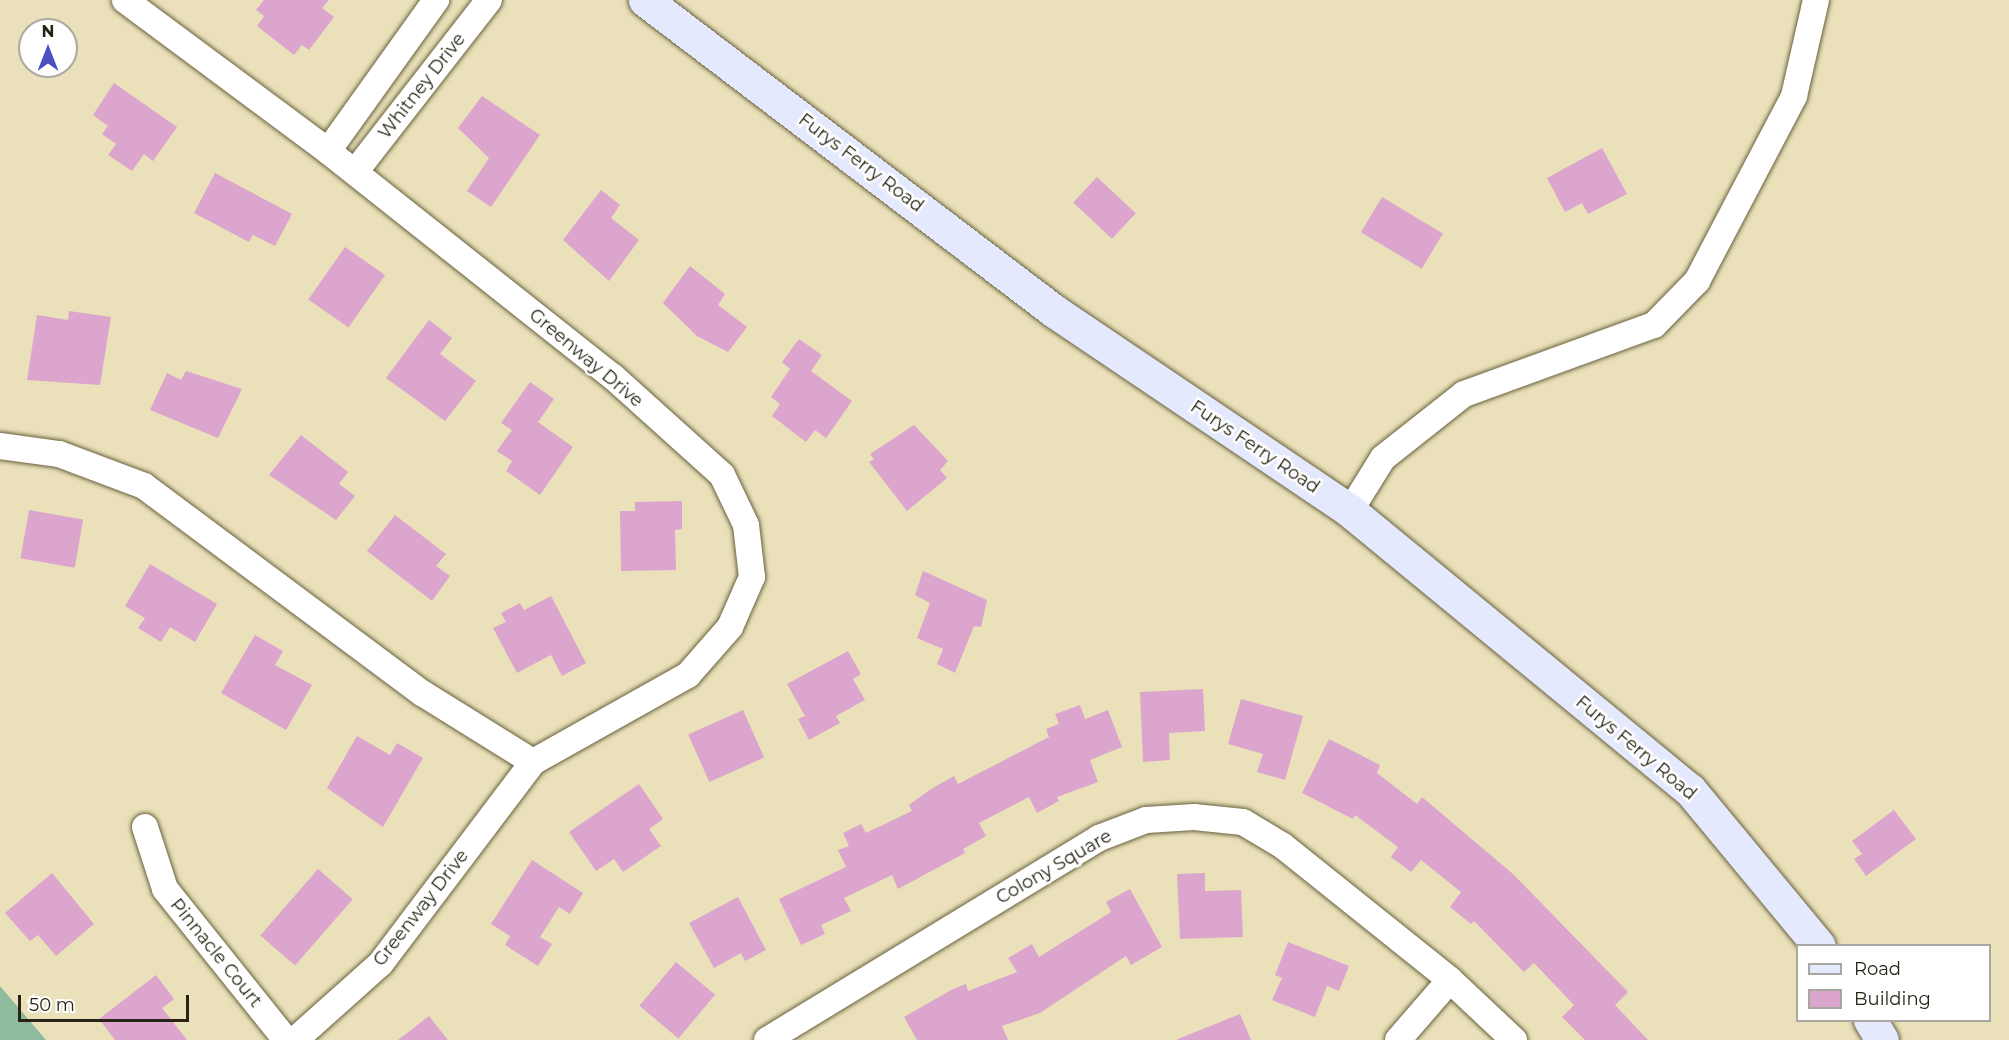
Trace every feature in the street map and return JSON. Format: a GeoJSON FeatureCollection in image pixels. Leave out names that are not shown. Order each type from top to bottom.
{"type":"FeatureCollection","features":[{"type":"Feature","properties":{"kind":"main road","name":"Furys Ferry Road"},"geometry":{"type":"LineString","coordinates":[[645,0],[1054,311],[1350,511],[1690,790],[1818,944]]}},
{"type":"Feature","properties":{"kind":"main road"},"geometry":{"type":"LineString","coordinates":[[1871,1022],[1882,1040]]}},
{"type":"Feature","properties":{"kind":"street","name":"Greenway Drive"},"geometry":{"type":"LineString","coordinates":[[125,0],[328,151],[613,377],[713,468],[746,525],[752,577],[730,627],[688,675],[532,762],[381,963],[295,1040]]}},
{"type":"Feature","properties":{"kind":"street","name":"Whitney Drive"},"geometry":{"type":"LineString","coordinates":[[328,151],[436,0]]}},
{"type":"Feature","properties":{"kind":"street","name":"Whitney Drive"},"geometry":{"type":"LineString","coordinates":[[355,172],[489,0]]}},
{"type":"Feature","properties":{"kind":"street"},"geometry":{"type":"LineString","coordinates":[[1350,511],[1383,458],[1464,393],[1654,325],[1697,281],[1794,96],[1816,0]]}},
{"type":"Feature","properties":{"kind":"street"},"geometry":{"type":"LineString","coordinates":[[0,446],[59,454],[144,486],[422,693],[532,762]]}},
{"type":"Feature","properties":{"kind":"street","name":"Colony Square"},"geometry":{"type":"LineString","coordinates":[[767,1040],[1099,838],[1146,820],[1243,822],[1283,846],[1450,980],[1514,1040]]}},
{"type":"Feature","properties":{"kind":"street","name":"Pinnacle Court"},"geometry":{"type":"LineString","coordinates":[[145,827],[165,890],[286,1040]]}},
{"type":"Feature","properties":{"kind":"street"},"geometry":{"type":"LineString","coordinates":[[1398,1040],[1450,980]]}},
{"type":"Feature","properties":{"kind":"green space"},"geometry":{"type":"Polygon","coordinates":[[[0,986],[46,1040],[0,1040],[0,986]]]}},
{"type":"Feature","properties":{"kind":"building"},"geometry":{"type":"Polygon","coordinates":[[[264,0],[329,0],[322,8],[334,17],[309,50],[302,45],[294,55],[257,26],[264,16],[256,10],[264,0]]]}},
{"type":"Feature","properties":{"kind":"building"},"geometry":{"type":"Polygon","coordinates":[[[114,83],[177,127],[153,161],[144,154],[132,171],[108,155],[116,144],[102,134],[108,126],[93,115],[114,83]]]}},
{"type":"Feature","properties":{"kind":"building"},"geometry":{"type":"Polygon","coordinates":[[[482,96],[540,135],[491,207],[467,191],[489,158],[458,128],[482,96]]]}},
{"type":"Feature","properties":{"kind":"building"},"geometry":{"type":"Polygon","coordinates":[[[1602,148],[1627,194],[1588,214],[1582,203],[1565,212],[1547,178],[1602,148]]]}},
{"type":"Feature","properties":{"kind":"building"},"geometry":{"type":"Polygon","coordinates":[[[215,173],[292,214],[275,246],[253,235],[249,242],[194,213],[215,173]]]}},
{"type":"Feature","properties":{"kind":"building"},"geometry":{"type":"Polygon","coordinates":[[[1097,177],[1136,213],[1112,239],[1073,203],[1097,177]]]}},
{"type":"Feature","properties":{"kind":"building"},"geometry":{"type":"Polygon","coordinates":[[[601,190],[620,205],[611,218],[639,240],[609,281],[563,240],[601,190]]]}},
{"type":"Feature","properties":{"kind":"building"},"geometry":{"type":"Polygon","coordinates":[[[1382,197],[1443,234],[1422,269],[1361,232],[1382,197]]]}},
{"type":"Feature","properties":{"kind":"building"},"geometry":{"type":"Polygon","coordinates":[[[345,247],[385,275],[348,328],[308,299],[345,247]]]}},
{"type":"Feature","properties":{"kind":"building"},"geometry":{"type":"Polygon","coordinates":[[[690,266],[725,294],[718,305],[747,327],[728,352],[697,336],[663,303],[690,266]]]}},
{"type":"Feature","properties":{"kind":"building"},"geometry":{"type":"Polygon","coordinates":[[[69,311],[111,317],[100,385],[27,380],[37,315],[68,320],[69,311]]]}},
{"type":"Feature","properties":{"kind":"building"},"geometry":{"type":"Polygon","coordinates":[[[429,320],[452,338],[440,354],[476,381],[445,421],[386,378],[429,320]]]}},
{"type":"Feature","properties":{"kind":"building"},"geometry":{"type":"Polygon","coordinates":[[[799,339],[822,355],[811,371],[852,401],[826,438],[815,430],[806,442],[772,416],[780,404],[771,397],[790,369],[782,362],[799,339]]]}},
{"type":"Feature","properties":{"kind":"building"},"geometry":{"type":"Polygon","coordinates":[[[186,371],[242,389],[218,438],[150,410],[167,373],[181,380],[186,371]]]}},
{"type":"Feature","properties":{"kind":"building"},"geometry":{"type":"Polygon","coordinates":[[[530,382],[554,399],[538,422],[573,447],[540,495],[506,471],[512,461],[497,451],[512,430],[501,423],[530,382]]]}},
{"type":"Feature","properties":{"kind":"building"},"geometry":{"type":"Polygon","coordinates":[[[914,425],[948,461],[940,470],[947,478],[907,511],[869,462],[874,459],[870,454],[914,425]]]}},
{"type":"Feature","properties":{"kind":"building"},"geometry":{"type":"Polygon","coordinates":[[[301,435],[348,472],[339,484],[355,496],[336,520],[269,475],[301,435]]]}},
{"type":"Feature","properties":{"kind":"building"},"geometry":{"type":"Polygon","coordinates":[[[682,501],[682,529],[675,530],[676,570],[621,571],[620,511],[635,511],[635,502],[682,501]]]}},
{"type":"Feature","properties":{"kind":"building"},"geometry":{"type":"Polygon","coordinates":[[[29,510],[83,520],[75,568],[20,558],[29,510]]]}},
{"type":"Feature","properties":{"kind":"building"},"geometry":{"type":"Polygon","coordinates":[[[395,515],[446,554],[436,566],[450,576],[432,601],[367,551],[395,515]]]}},
{"type":"Feature","properties":{"kind":"building"},"geometry":{"type":"Polygon","coordinates":[[[150,564],[217,604],[195,642],[170,627],[161,642],[138,628],[145,618],[125,606],[150,564]]]}},
{"type":"Feature","properties":{"kind":"building"},"geometry":{"type":"Polygon","coordinates":[[[923,571],[987,600],[981,627],[974,626],[955,673],[937,664],[943,649],[917,638],[930,603],[915,595],[923,571]]]}},
{"type":"Feature","properties":{"kind":"building"},"geometry":{"type":"Polygon","coordinates":[[[551,596],[586,663],[562,676],[551,655],[517,673],[493,628],[506,622],[501,613],[520,603],[524,610],[551,596]]]}},
{"type":"Feature","properties":{"kind":"building"},"geometry":{"type":"Polygon","coordinates":[[[255,635],[283,651],[275,665],[312,685],[286,730],[221,693],[255,635]]]}},
{"type":"Feature","properties":{"kind":"building"},"geometry":{"type":"Polygon","coordinates":[[[848,651],[861,674],[853,679],[865,700],[836,716],[840,723],[809,740],[798,719],[805,716],[787,684],[848,651]]]}},
{"type":"Feature","properties":{"kind":"building"},"geometry":{"type":"Polygon","coordinates":[[[1203,689],[1205,731],[1169,733],[1170,760],[1143,762],[1140,692],[1203,689]]]}},
{"type":"Feature","properties":{"kind":"building"},"geometry":{"type":"Polygon","coordinates":[[[1241,699],[1303,716],[1285,780],[1257,772],[1263,754],[1228,744],[1241,699]]]}},
{"type":"Feature","properties":{"kind":"building"},"geometry":{"type":"Polygon","coordinates":[[[1080,705],[1085,719],[1108,710],[1122,747],[1090,760],[1098,782],[1057,797],[1059,801],[1037,813],[1029,797],[979,823],[986,836],[963,849],[965,853],[898,889],[892,875],[844,898],[851,911],[821,925],[825,934],[801,945],[779,899],[846,867],[838,850],[849,846],[843,833],[861,824],[866,833],[912,811],[909,805],[954,776],[958,784],[1049,737],[1046,729],[1059,724],[1055,714],[1080,705]]]}},
{"type":"Feature","properties":{"kind":"building"},"geometry":{"type":"Polygon","coordinates":[[[743,710],[764,758],[709,782],[688,734],[743,710]]]}},
{"type":"Feature","properties":{"kind":"building"},"geometry":{"type":"Polygon","coordinates":[[[357,736],[390,755],[397,743],[423,758],[383,827],[327,788],[357,736]]]}},
{"type":"Feature","properties":{"kind":"building"},"geometry":{"type":"Polygon","coordinates":[[[1329,739],[1380,765],[1377,773],[1417,804],[1422,797],[1513,874],[1628,992],[1615,1005],[1648,1040],[1585,1040],[1562,1017],[1574,1005],[1534,963],[1524,972],[1474,921],[1471,924],[1450,907],[1461,892],[1421,860],[1411,872],[1391,857],[1398,847],[1355,815],[1353,819],[1302,793],[1329,739]]]}},
{"type":"Feature","properties":{"kind":"building"},"geometry":{"type":"Polygon","coordinates":[[[639,784],[663,819],[649,829],[661,846],[623,872],[614,859],[596,871],[569,832],[639,784]]]}},
{"type":"Feature","properties":{"kind":"building"},"geometry":{"type":"Polygon","coordinates":[[[1894,810],[1916,839],[1866,876],[1854,859],[1862,854],[1852,841],[1894,810]]]}},
{"type":"Feature","properties":{"kind":"building"},"geometry":{"type":"Polygon","coordinates":[[[532,860],[583,893],[570,914],[559,907],[540,937],[552,944],[538,966],[505,945],[510,936],[491,924],[532,860]]]}},
{"type":"Feature","properties":{"kind":"building"},"geometry":{"type":"Polygon","coordinates":[[[318,869],[353,899],[295,966],[260,935],[318,869]]]}},
{"type":"Feature","properties":{"kind":"building"},"geometry":{"type":"Polygon","coordinates":[[[52,873],[94,924],[56,956],[38,935],[30,941],[5,913],[52,873]]]}},
{"type":"Feature","properties":{"kind":"building"},"geometry":{"type":"Polygon","coordinates":[[[1205,873],[1205,891],[1241,890],[1243,937],[1180,939],[1177,874],[1205,873]]]}},
{"type":"Feature","properties":{"kind":"building"},"geometry":{"type":"Polygon","coordinates":[[[1130,889],[1162,947],[1131,965],[1126,956],[1040,1013],[1002,1026],[1008,1040],[917,1040],[904,1017],[953,989],[966,984],[968,991],[1017,972],[1008,958],[1032,944],[1039,957],[1111,912],[1106,902],[1130,889]]]}},
{"type":"Feature","properties":{"kind":"building"},"geometry":{"type":"Polygon","coordinates":[[[738,897],[766,950],[745,961],[741,953],[714,968],[689,923],[738,897]]]}},
{"type":"Feature","properties":{"kind":"building"},"geometry":{"type":"Polygon","coordinates":[[[1288,942],[1349,966],[1339,991],[1327,986],[1315,1017],[1272,1000],[1282,978],[1275,975],[1288,942]]]}},
{"type":"Feature","properties":{"kind":"building"},"geometry":{"type":"Polygon","coordinates":[[[676,962],[715,995],[678,1038],[639,1006],[676,962]]]}},
{"type":"Feature","properties":{"kind":"building"},"geometry":{"type":"Polygon","coordinates":[[[156,975],[174,999],[162,1008],[187,1040],[115,1040],[99,1019],[156,975]]]}},
{"type":"Feature","properties":{"kind":"building"},"geometry":{"type":"Polygon","coordinates":[[[1240,1014],[1251,1040],[1178,1040],[1178,1039],[1240,1014]]]}},
{"type":"Feature","properties":{"kind":"building"},"geometry":{"type":"Polygon","coordinates":[[[429,1016],[448,1040],[398,1040],[429,1016]]]}}]}
